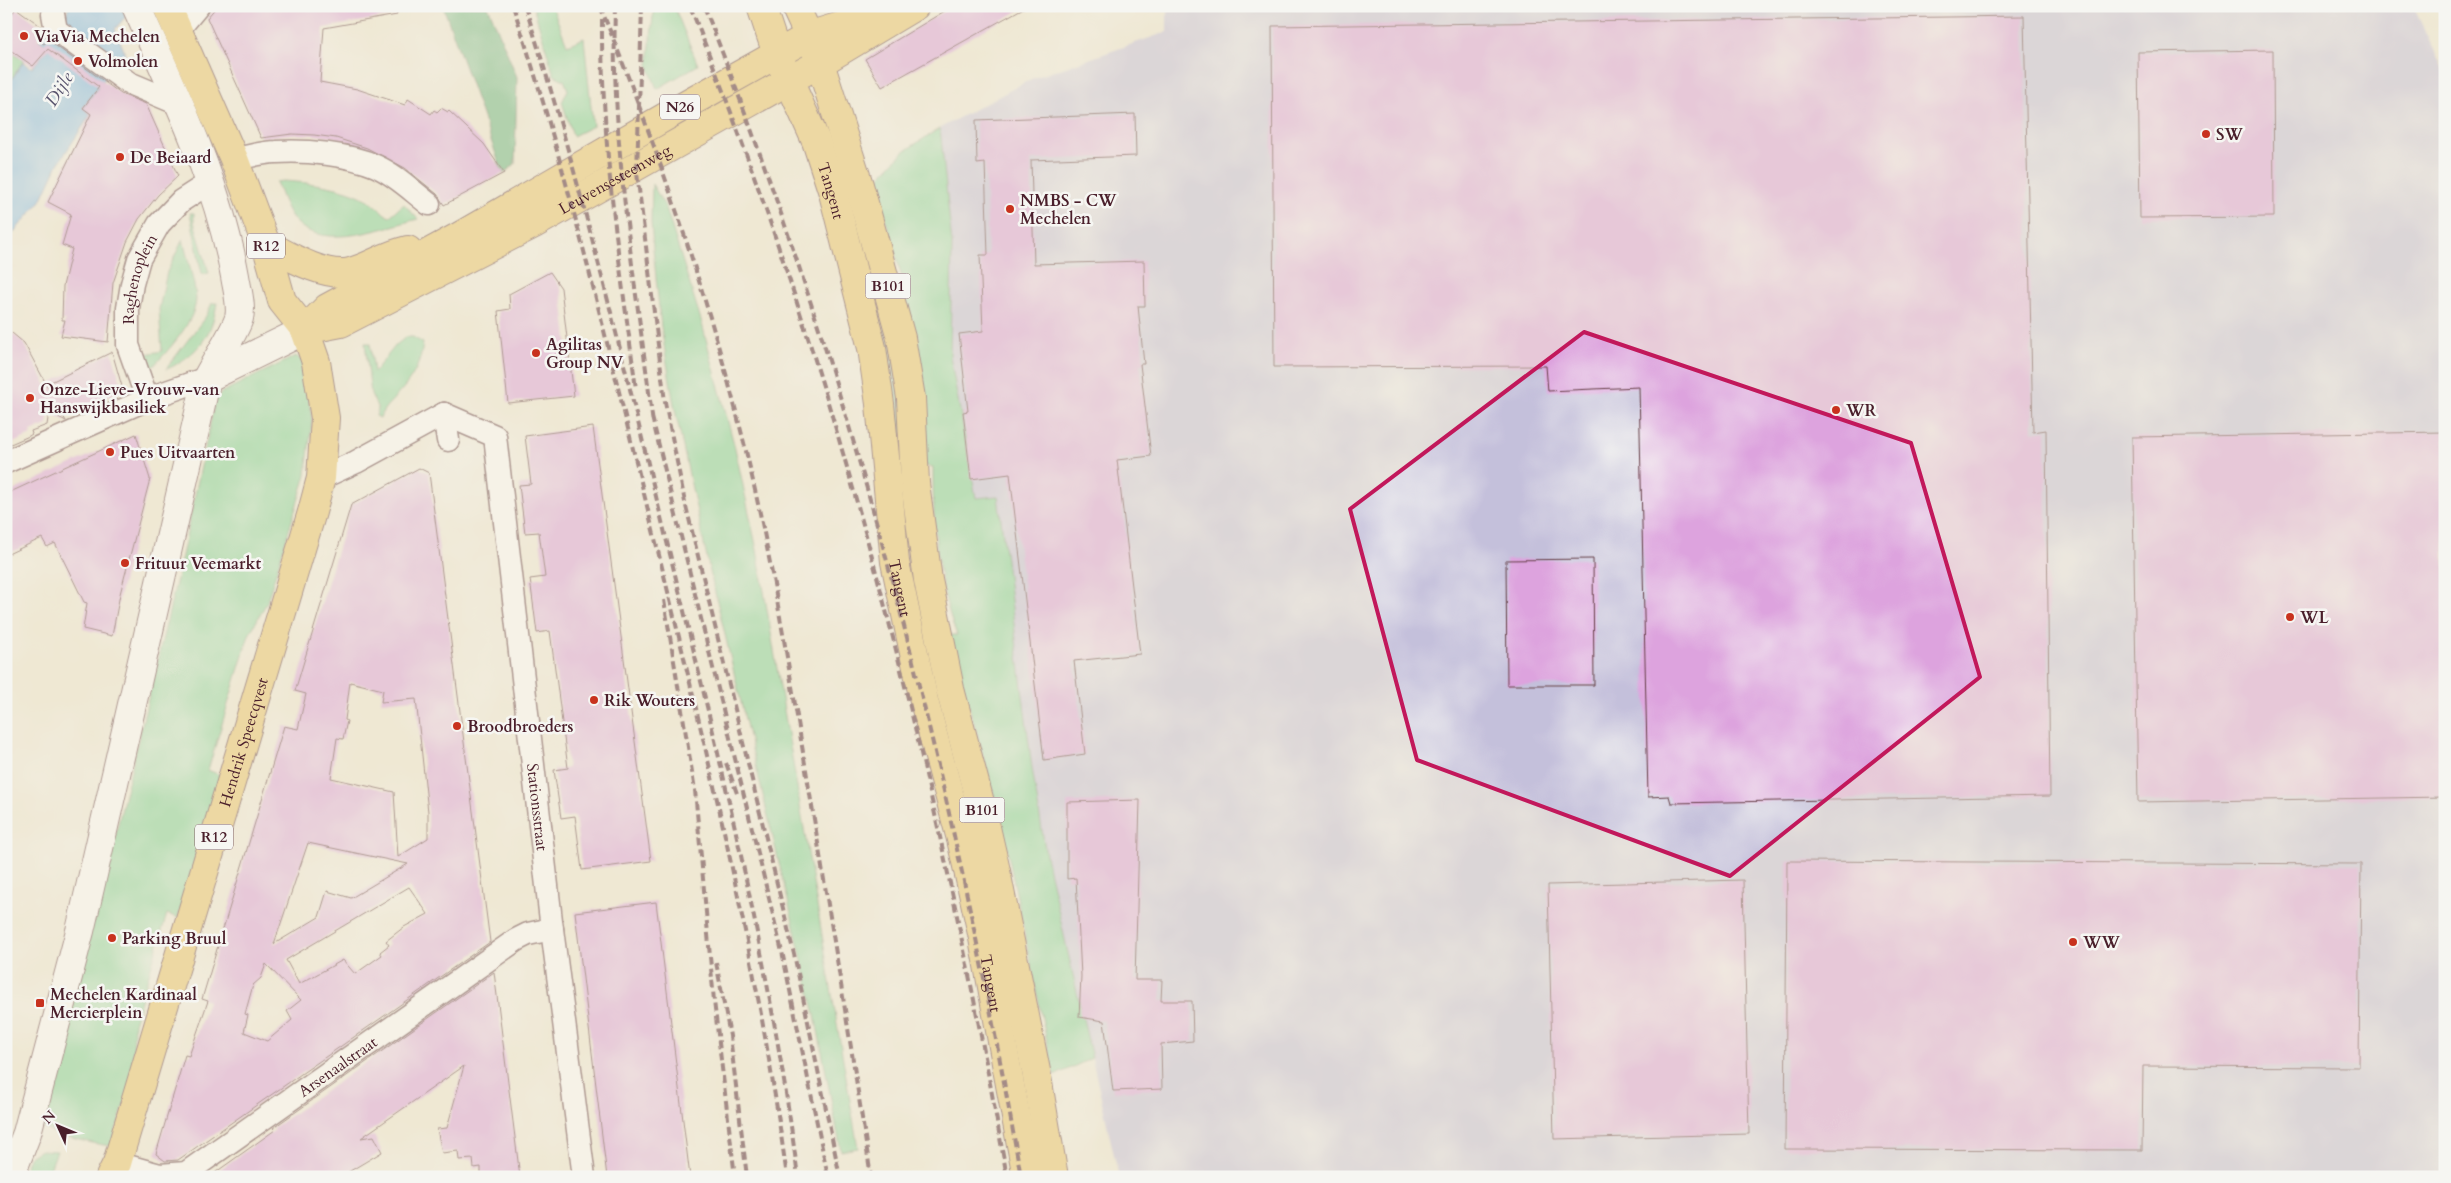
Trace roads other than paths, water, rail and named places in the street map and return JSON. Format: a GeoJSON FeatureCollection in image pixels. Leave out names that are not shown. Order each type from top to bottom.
{"type":"FeatureCollection","features":[{"type":"Feature","properties":{"kind":"main road","name":"Tangent"},"geometry":{"type":"LineString","coordinates":[[761,6],[777,54],[816,141],[833,193],[872,348],[880,404],[895,562],[924,701],[961,839],[983,938],[1027,1177]]}},
{"type":"Feature","properties":{"kind":"main road","name":"Tangent"},"geometry":{"type":"LineString","coordinates":[[795,6],[806,30],[811,35],[859,185],[901,338],[911,398],[915,483],[928,580],[950,689],[980,801],[996,871],[1036,1071],[1054,1177]]}},
{"type":"Feature","properties":{"kind":"main road","name":"Leuvensesteenweg"},"geometry":{"type":"LineString","coordinates":[[305,330],[327,308],[449,242],[601,153],[811,35],[854,22],[877,6]]}},
{"type":"Feature","properties":{"kind":"main road","name":"Leuvensesteenweg"},"geometry":{"type":"LineString","coordinates":[[305,330],[341,324],[534,224],[820,63],[915,6]]}},
{"type":"Feature","properties":{"kind":"main road","name":"R12"},"geometry":{"type":"LineString","coordinates":[[173,20],[234,159],[266,244],[282,300],[305,330]]}},
{"type":"Feature","properties":{"kind":"main road"},"geometry":{"type":"LineString","coordinates":[[266,244],[324,271],[349,272],[390,254],[449,242]]}},
{"type":"Feature","properties":{"kind":"main road","name":"Hendrik Speecqvest"},"geometry":{"type":"LineString","coordinates":[[114,1170],[321,478],[325,418],[318,370],[305,330]]}},
{"type":"Feature","properties":{"kind":"street","name":"R12"},"geometry":{"type":"LineString","coordinates":[[10,1177],[27,1133],[80,931],[197,380],[239,318],[237,291],[230,253],[212,186],[136,6]]}},
{"type":"Feature","properties":{"kind":"street"},"geometry":{"type":"LineString","coordinates":[[173,20],[198,6]]}},
{"type":"Feature","properties":{"kind":"street"},"geometry":{"type":"LineString","coordinates":[[49,9],[56,30],[128,82],[179,104]]}},
{"type":"Feature","properties":{"kind":"street"},"geometry":{"type":"LineString","coordinates":[[234,159],[275,152],[310,152],[337,156],[375,166],[397,179],[429,204]]}},
{"type":"Feature","properties":{"kind":"street","name":"Raghenoplein"},"geometry":{"type":"LineString","coordinates":[[152,397],[144,390],[128,345],[128,308],[139,259],[159,224],[181,202],[201,188],[212,186]]}},
{"type":"Feature","properties":{"kind":"street","name":"Leuvensesteenweg"},"geometry":{"type":"LineString","coordinates":[[197,380],[305,330]]}},
{"type":"Feature","properties":{"kind":"street"},"geometry":{"type":"LineString","coordinates":[[6,462],[152,397],[197,380]]}},
{"type":"Feature","properties":{"kind":"street"},"geometry":{"type":"LineString","coordinates":[[321,478],[356,462],[444,414],[448,440]]}},
{"type":"Feature","properties":{"kind":"street","name":"Stationsstraat"},"geometry":{"type":"LineString","coordinates":[[444,414],[465,425],[495,436],[552,929],[584,1177]]}},
{"type":"Feature","properties":{"kind":"street","name":"Arsenaalstraat"},"geometry":{"type":"LineString","coordinates":[[114,1170],[160,1175],[186,1174],[516,940],[528,934],[552,929]]}},
{"type":"Feature","properties":{"kind":"water","name":"Dijle"},"geometry":{"type":"Polygon","coordinates":[[[69,6],[135,6],[115,29],[130,65],[124,72],[108,74],[83,108],[91,114],[58,164],[41,201],[6,241],[6,88],[23,62],[32,68],[49,47],[39,40],[45,31],[63,23],[69,6]]]}},
{"type":"Feature","properties":{"kind":"railway"},"geometry":{"type":"LineString","coordinates":[[513,6],[533,67],[568,191],[616,377],[707,754],[760,1007],[787,1177]]}},
{"type":"Feature","properties":{"kind":"railway"},"geometry":{"type":"LineString","coordinates":[[525,6],[583,204],[705,696],[758,936],[773,1016],[798,1177]]}},
{"type":"Feature","properties":{"kind":"railway"},"geometry":{"type":"LineString","coordinates":[[600,6],[640,108],[693,262],[724,366],[758,503],[790,673],[871,1177]]}},
{"type":"Feature","properties":{"kind":"railway"},"geometry":{"type":"LineString","coordinates":[[615,6],[615,59],[621,164],[632,268],[653,424]]}},
{"type":"Feature","properties":{"kind":"railway"},"geometry":{"type":"LineString","coordinates":[[642,6],[637,173],[665,402],[685,502],[794,954],[840,1177]]}},
{"type":"Feature","properties":{"kind":"railway"},"geometry":{"type":"LineString","coordinates":[[690,6],[744,149],[794,293],[879,583],[916,730],[949,878],[1007,1177]]}},
{"type":"Feature","properties":{"kind":"railway"},"geometry":{"type":"LineString","coordinates":[[704,6],[758,148],[807,292],[852,437],[893,583],[930,731],[963,879],[994,1028],[1021,1177]]}},
{"type":"Feature","properties":{"kind":"railway"},"geometry":{"type":"LineString","coordinates":[[602,19],[608,158],[636,389]]}},
{"type":"Feature","properties":{"kind":"railway"},"geometry":{"type":"LineString","coordinates":[[652,417],[783,956],[828,1177]]}},
{"type":"Feature","properties":{"kind":"railway"},"geometry":{"type":"LineString","coordinates":[[664,600],[695,790],[714,1001],[735,1177]]}},
{"type":"Feature","properties":{"kind":"railway"},"geometry":{"type":"LineString","coordinates":[[726,763],[738,796]]}},
{"type":"Feature","properties":{"kind":"railway"},"geometry":{"type":"LineString","coordinates":[[716,962],[730,1036],[747,1177]]}},
{"type":"Feature","properties":{"kind":"place","name":"ViaVia Mechelen"},"geometry":{"type":"Point","coordinates":[24,36]}},
{"type":"Feature","properties":{"kind":"place","name":"Volmolen"},"geometry":{"type":"Point","coordinates":[78,61]}},
{"type":"Feature","properties":{"kind":"place","name":"SW"},"geometry":{"type":"Point","coordinates":[2206,134]}},
{"type":"Feature","properties":{"kind":"place","name":"De Beiaard"},"geometry":{"type":"Point","coordinates":[120,157]}},
{"type":"Feature","properties":{"kind":"place","name":"NMBS - CW Mechelen"},"geometry":{"type":"Point","coordinates":[1010,209]}},
{"type":"Feature","properties":{"kind":"place","name":"Agilitas Group NV"},"geometry":{"type":"Point","coordinates":[536,353]}},
{"type":"Feature","properties":{"kind":"place","name":"Onze-Lieve-Vrouw-van Hanswijkbasiliek"},"geometry":{"type":"Point","coordinates":[30,398]}},
{"type":"Feature","properties":{"kind":"place","name":"WR"},"geometry":{"type":"Point","coordinates":[1836,410]}},
{"type":"Feature","properties":{"kind":"place","name":"Pues Uitvaarten"},"geometry":{"type":"Point","coordinates":[110,452]}},
{"type":"Feature","properties":{"kind":"place","name":"Frituur Veemarkt"},"geometry":{"type":"Point","coordinates":[125,563]}},
{"type":"Feature","properties":{"kind":"place","name":"WL"},"geometry":{"type":"Point","coordinates":[2290,617]}},
{"type":"Feature","properties":{"kind":"place","name":"Rik Wouters"},"geometry":{"type":"Point","coordinates":[594,700]}},
{"type":"Feature","properties":{"kind":"place","name":"Broodbroeders"},"geometry":{"type":"Point","coordinates":[457,726]}},
{"type":"Feature","properties":{"kind":"place","name":"Parking Bruul"},"geometry":{"type":"Point","coordinates":[112,938]}},
{"type":"Feature","properties":{"kind":"place","name":"WW"},"geometry":{"type":"Point","coordinates":[2073,942]}},
{"type":"Feature","properties":{"kind":"place","name":"Mechelen Kardinaal Mercierplein"},"geometry":{"type":"Point","coordinates":[40,1003]}}]}
